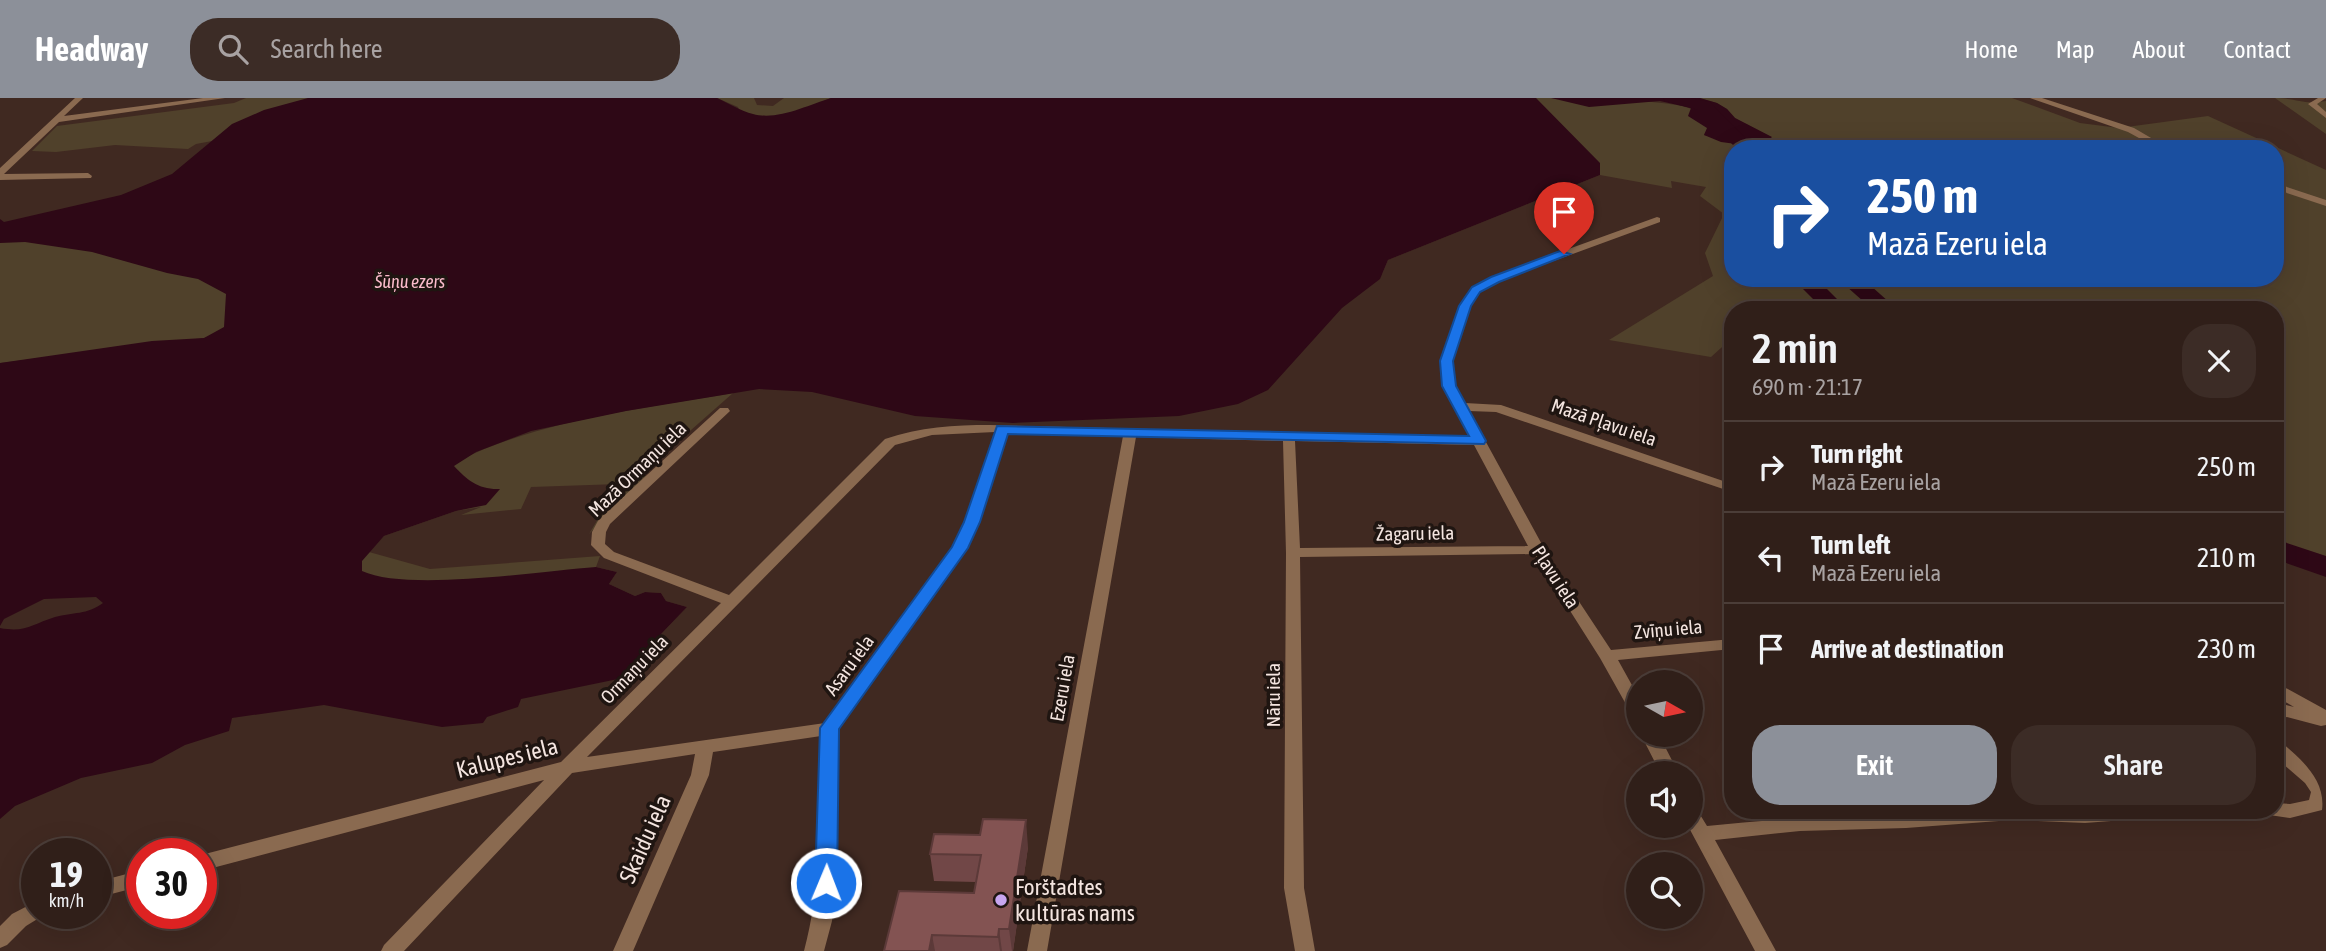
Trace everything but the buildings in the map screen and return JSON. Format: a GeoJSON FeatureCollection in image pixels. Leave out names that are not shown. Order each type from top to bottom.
{"type":"FeatureCollection","features":[{"type":"Feature","properties":{"kind":"street"},"geometry":{"type":"LineString","coordinates":[[3,175],[54,120],[79,98]]}},
{"type":"Feature","properties":{"kind":"street"},"geometry":{"type":"LineString","coordinates":[[54,120],[221,98]]}},
{"type":"Feature","properties":{"kind":"street"},"geometry":{"type":"LineString","coordinates":[[2034,98],[2131,130],[2149,140]]}},
{"type":"Feature","properties":{"kind":"street"},"geometry":{"type":"LineString","coordinates":[[2303,98],[2326,116]]}},
{"type":"Feature","properties":{"kind":"street"},"geometry":{"type":"LineString","coordinates":[[2312,104],[2324,98]]}},
{"type":"Feature","properties":{"kind":"street"},"geometry":{"type":"LineString","coordinates":[[3,175],[88,176]]}},
{"type":"Feature","properties":{"kind":"street"},"geometry":{"type":"LineString","coordinates":[[2284,189],[2326,203]]}},
{"type":"Feature","properties":{"kind":"street","name":"Pļavu iela"},"geometry":{"type":"LineString","coordinates":[[1626,689],[1608,656],[1538,550],[1449,386],[1447,361],[1465,306],[1476,289],[1495,279],[1657,220]]}},
{"type":"Feature","properties":{"kind":"street","name":"Mazā Pļavu iela"},"geometry":{"type":"LineString","coordinates":[[1461,407],[1497,408],[1724,485]]}},
{"type":"Feature","properties":{"kind":"street","name":"Mazā Ormaņu iela"},"geometry":{"type":"LineString","coordinates":[[724,411],[604,522],[599,532],[598,545],[609,555],[731,601]]}},
{"type":"Feature","properties":{"kind":"street","name":"Ormaņu iela"},"geometry":{"type":"LineString","coordinates":[[391,951],[567,767],[890,442],[919,433],[1002,429],[1479,441]]}},
{"type":"Feature","properties":{"kind":"street","name":"Asaru iela"},"geometry":{"type":"LineString","coordinates":[[830,728],[960,548],[972,522],[1002,429]]}},
{"type":"Feature","properties":{"kind":"street","name":"Ezeru iela"},"geometry":{"type":"LineString","coordinates":[[1037,951],[1130,433]]}},
{"type":"Feature","properties":{"kind":"street","name":"Nāru iela"},"geometry":{"type":"LineString","coordinates":[[1289,438],[1293,554],[1294,888],[1305,951]]}},
{"type":"Feature","properties":{"kind":"street","name":"Žagaru iela"},"geometry":{"type":"LineString","coordinates":[[1293,554],[1538,550]]}},
{"type":"Feature","properties":{"kind":"street","name":"Zvīņu iela"},"geometry":{"type":"LineString","coordinates":[[1608,656],[1724,645]]}},
{"type":"Feature","properties":{"kind":"street"},"geometry":{"type":"LineString","coordinates":[[2284,694],[2326,720]]}},
{"type":"Feature","properties":{"kind":"street"},"geometry":{"type":"LineString","coordinates":[[2284,710],[2326,720]]}},
{"type":"Feature","properties":{"kind":"street"},"geometry":{"type":"LineString","coordinates":[[814,951],[822,921],[826,883],[830,728]]}},
{"type":"Feature","properties":{"kind":"street","name":"Kalupes iela"},"geometry":{"type":"LineString","coordinates":[[217,859],[567,767],[830,728]]}},
{"type":"Feature","properties":{"kind":"street","name":"Skaidu iela"},"geometry":{"type":"LineString","coordinates":[[623,951],[700,775],[705,745]]}},
{"type":"Feature","properties":{"kind":"street"},"geometry":{"type":"LineString","coordinates":[[2284,755],[2311,778],[2320,792],[2316,805],[2284,811]]}},
{"type":"Feature","properties":{"kind":"street"},"geometry":{"type":"LineString","coordinates":[[1703,834],[1800,824],[1932,819]]}},
{"type":"Feature","properties":{"kind":"street"},"geometry":{"type":"LineString","coordinates":[[1703,836],[1766,951]]}},
{"type":"Feature","properties":{"kind":"street"},"geometry":{"type":"LineString","coordinates":[[0,939],[21,919]]}},
{"type":"Feature","properties":{"kind":"shaded area"},"geometry":{"type":"Polygon","coordinates":[[[246,98],[316,98],[185,164],[212,141],[196,144],[188,149],[115,145],[56,152],[32,151],[57,126],[234,103],[246,98]]]}},
{"type":"Feature","properties":{"kind":"shaded area"},"geometry":{"type":"Polygon","coordinates":[[[717,98],[754,98],[757,105],[773,106],[784,98],[831,98],[786,117],[741,115],[738,107],[717,98]]]}},
{"type":"Feature","properties":{"kind":"shaded area"},"geometry":{"type":"Polygon","coordinates":[[[1518,98],[1606,99],[1675,105],[1689,108],[1697,114],[1708,128],[1704,135],[1725,140],[1724,214],[1700,196],[1706,187],[1671,181],[1672,188],[1600,175],[1388,260],[1382,274],[1352,250],[1518,98]]]}},
{"type":"Feature","properties":{"kind":"shaded area"},"geometry":{"type":"Polygon","coordinates":[[[1699,98],[2012,98],[2080,123],[2119,128],[2208,116],[2260,140],[1768,140],[1771,137],[1735,118],[1727,109],[1699,98]]]}},
{"type":"Feature","properties":{"kind":"shaded area"},"geometry":{"type":"Polygon","coordinates":[[[2275,98],[2326,101],[2326,134],[2275,98]]]}},
{"type":"Feature","properties":{"kind":"shaded area"},"geometry":{"type":"Polygon","coordinates":[[[2284,151],[2326,170],[2326,575],[2284,560],[2284,301],[1724,301],[1724,345],[1711,357],[1609,340],[1713,276],[1705,253],[1724,214],[1724,287],[2284,287],[2284,151]]]}},
{"type":"Feature","properties":{"kind":"shaded area"},"geometry":{"type":"Polygon","coordinates":[[[18,235],[222,274],[265,314],[204,338],[0,363],[0,240],[18,235]]]}},
{"type":"Feature","properties":{"kind":"shaded area"},"geometry":{"type":"Polygon","coordinates":[[[733,393],[648,468],[632,470],[646,476],[589,534],[619,484],[531,487],[521,509],[461,515],[481,507],[456,511],[384,536],[369,552],[430,569],[600,556],[596,567],[617,572],[609,584],[635,596],[645,592],[661,593],[666,601],[687,607],[618,679],[492,597],[300,567],[458,461],[491,447],[524,435],[593,417],[733,393]]]}},
{"type":"Feature","properties":{"kind":"water","name":"Šūņu ezers"},"geometry":{"type":"Polygon","coordinates":[[[308,98],[717,98],[762,116],[792,111],[831,98],[1536,98],[1600,163],[1600,175],[1388,260],[1380,279],[1342,308],[1268,390],[1238,404],[1179,416],[1013,423],[915,416],[812,392],[759,389],[626,411],[531,431],[476,452],[454,466],[474,483],[486,488],[500,489],[486,505],[456,511],[384,536],[362,561],[362,571],[383,577],[441,580],[596,567],[617,572],[609,584],[635,596],[645,592],[661,593],[666,601],[687,607],[618,679],[521,699],[518,707],[487,717],[483,723],[442,727],[324,705],[232,718],[229,731],[185,745],[152,763],[81,778],[15,806],[0,819],[0,628],[23,629],[55,617],[86,611],[103,603],[96,597],[44,599],[4,619],[0,626],[0,363],[152,341],[204,338],[224,327],[226,294],[198,279],[92,252],[25,242],[0,243],[0,219],[4,222],[121,195],[172,174],[232,124],[264,110],[308,98]]]}},
{"type":"Feature","properties":{"kind":"water"},"geometry":{"type":"Polygon","coordinates":[[[1551,98],[1700,98],[1717,103],[1735,118],[1772,137],[1769,140],[1721,142],[1704,135],[1707,128],[1688,116],[1691,108],[1660,101],[1589,107],[1551,98]]]}},
{"type":"Feature","properties":{"kind":"waterway"},"geometry":{"type":"LineString","coordinates":[[1671,98],[1704,106],[1738,140]]}},
{"type":"Feature","properties":{"kind":"waterway"},"geometry":{"type":"LineString","coordinates":[[1813,287],[1827,301]]}},
{"type":"Feature","properties":{"kind":"waterway"},"geometry":{"type":"LineString","coordinates":[[1859,287],[1876,301]]}},
{"type":"Feature","properties":{"kind":"waterway"},"geometry":{"type":"LineString","coordinates":[[2284,551],[2326,567]]}},
{"type":"Feature","properties":{"kind":"place","name":"Forštadtes kultūras nams"},"geometry":{"type":"Point","coordinates":[1001,900]}},
{"type":"Feature","properties":{"kind":"route"},"geometry":{"type":"LineString","coordinates":[[826,883],[830,728],[960,548],[972,522],[1002,429],[1479,441],[1449,386],[1447,361],[1465,306],[1476,289],[1495,279],[1564,254]]}}]}
